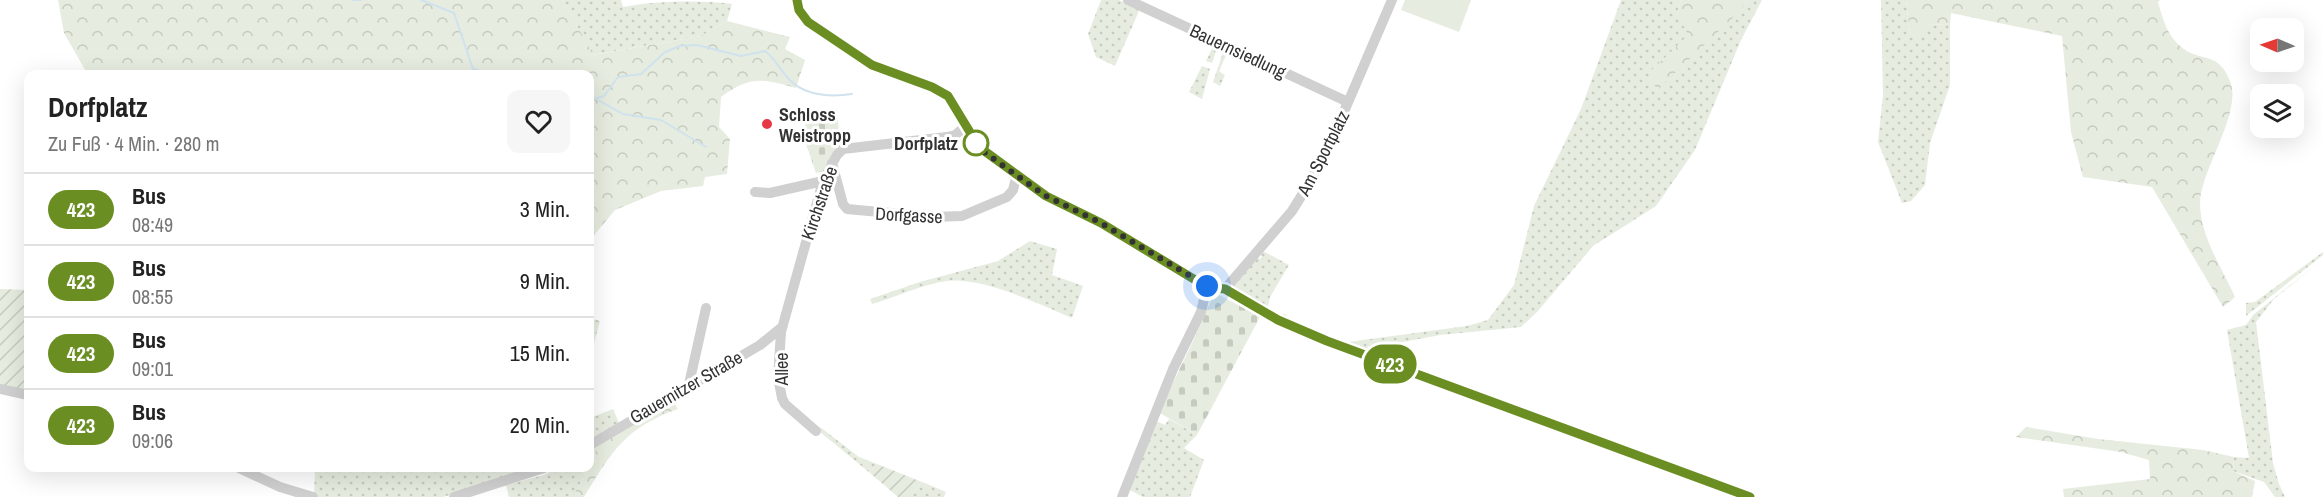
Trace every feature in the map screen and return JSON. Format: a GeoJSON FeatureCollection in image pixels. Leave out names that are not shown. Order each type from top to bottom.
{"type":"FeatureCollection","features":[{"type":"Feature","properties":{"kind":"street"},"geometry":{"type":"LineString","coordinates":[[796,0],[799,10],[808,22],[872,65],[941,91],[955,105],[973,140],[984,152],[1046,196],[1101,223],[1207,286],[1225,289],[1301,331],[1750,497]]}},
{"type":"Feature","properties":{"kind":"street","name":"Bauernsiedlung"},"geometry":{"type":"LineString","coordinates":[[1128,0],[1348,102]]}},
{"type":"Feature","properties":{"kind":"street","name":"Am Sportplatz"},"geometry":{"type":"LineString","coordinates":[[1225,289],[1292,211],[1324,156],[1392,0]]}},
{"type":"Feature","properties":{"kind":"street","name":"Kirchstraße"},"geometry":{"type":"LineString","coordinates":[[781,328],[823,181],[831,164],[843,149],[947,137],[955,135],[966,126]]}},
{"type":"Feature","properties":{"kind":"street","name":"Dorfgasse"},"geometry":{"type":"LineString","coordinates":[[831,164],[843,204],[858,212],[949,218],[998,203],[1013,190],[1029,183]]}},
{"type":"Feature","properties":{"kind":"street"},"geometry":{"type":"LineString","coordinates":[[1013,190],[1017,174]]}},
{"type":"Feature","properties":{"kind":"street"},"geometry":{"type":"LineString","coordinates":[[755,192],[770,193],[823,181]]}},
{"type":"Feature","properties":{"kind":"street"},"geometry":{"type":"LineString","coordinates":[[1122,497],[1173,369],[1201,312],[1207,286]]}},
{"type":"Feature","properties":{"kind":"street"},"geometry":{"type":"LineString","coordinates":[[689,384],[706,308]]}},
{"type":"Feature","properties":{"kind":"street","name":"Gauernitzer Straße"},"geometry":{"type":"LineString","coordinates":[[594,443],[689,384],[760,345],[781,328]]}},
{"type":"Feature","properties":{"kind":"street","name":"Allee"},"geometry":{"type":"LineString","coordinates":[[781,328],[778,377],[782,398],[785,404],[816,431]]}},
{"type":"Feature","properties":{"kind":"street"},"geometry":{"type":"LineString","coordinates":[[0,389],[24,394]]}},
{"type":"Feature","properties":{"kind":"street"},"geometry":{"type":"LineString","coordinates":[[247,472],[280,487],[313,497]]}},
{"type":"Feature","properties":{"kind":"street"},"geometry":{"type":"LineString","coordinates":[[454,497],[532,472]]}},
{"type":"Feature","properties":{"kind":"green space"},"geometry":{"type":"Polygon","coordinates":[[[58,0],[563,0],[593,55],[701,36],[727,21],[790,37],[785,49],[805,60],[796,88],[757,81],[741,85],[721,97],[719,127],[730,139],[727,174],[705,177],[703,186],[661,191],[615,210],[594,235],[594,70],[85,70],[64,33],[58,0]]]}},
{"type":"Feature","properties":{"kind":"green space"},"geometry":{"type":"Polygon","coordinates":[[[563,0],[621,0],[623,7],[678,2],[732,4],[727,21],[701,36],[592,55],[563,0]]]}},
{"type":"Feature","properties":{"kind":"green space"},"geometry":{"type":"Polygon","coordinates":[[[1101,0],[1119,0],[1218,45],[1212,63],[1206,61],[1214,45],[1139,11],[1115,66],[1096,57],[1088,34],[1101,0]]]}},
{"type":"Feature","properties":{"kind":"green space"},"geometry":{"type":"Polygon","coordinates":[[[1405,0],[1471,0],[1459,32],[1401,10],[1405,0]]]}},
{"type":"Feature","properties":{"kind":"green space"},"geometry":{"type":"Polygon","coordinates":[[[1621,0],[1681,0],[1677,13],[1689,35],[1650,72],[1742,9],[1747,0],[1762,0],[1741,40],[1695,150],[1656,206],[1593,246],[1537,312],[1521,327],[1440,335],[1361,350],[1301,328],[1232,288],[1255,256],[1260,259],[1261,250],[1289,265],[1270,297],[1268,306],[1278,314],[1285,314],[1289,319],[1348,342],[1467,326],[1488,320],[1514,285],[1534,206],[1581,109],[1621,0]]]}},
{"type":"Feature","properties":{"kind":"green space"},"geometry":{"type":"Polygon","coordinates":[[[1681,0],[1747,0],[1742,9],[1658,89],[1649,81],[1650,72],[1688,35],[1677,13],[1681,0]]]}},
{"type":"Feature","properties":{"kind":"green space"},"geometry":{"type":"Polygon","coordinates":[[[1881,0],[1906,0],[1910,35],[1926,24],[1950,25],[1950,85],[1930,143],[1925,185],[1911,201],[1902,203],[1878,142],[1883,95],[1881,0]]]}},
{"type":"Feature","properties":{"kind":"green space"},"geometry":{"type":"Polygon","coordinates":[[[1906,0],[2160,0],[2158,2],[2167,28],[2178,45],[2191,53],[2215,61],[2230,81],[2231,109],[2202,190],[2200,203],[2208,240],[2235,297],[2223,307],[2152,187],[2083,177],[2071,132],[2062,36],[1951,13],[1950,25],[1926,24],[1921,35],[1910,35],[1906,0]]]}},
{"type":"Feature","properties":{"kind":"green space"},"geometry":{"type":"Polygon","coordinates":[[[1228,49],[1342,102],[1342,108],[1341,104],[1228,51],[1219,71],[1225,75],[1220,86],[1213,82],[1223,53],[1228,49]]]}},
{"type":"Feature","properties":{"kind":"green space"},"geometry":{"type":"Polygon","coordinates":[[[1202,66],[1210,69],[1202,99],[1189,92],[1202,66]]]}},
{"type":"Feature","properties":{"kind":"green space"},"geometry":{"type":"Polygon","coordinates":[[[837,109],[840,145],[824,171],[816,173],[805,141],[806,112],[837,109]]]}},
{"type":"Feature","properties":{"kind":"green space"},"geometry":{"type":"Polygon","coordinates":[[[1030,241],[1057,249],[1052,275],[1083,286],[1072,318],[994,287],[961,281],[929,285],[872,304],[870,299],[920,282],[998,261],[1030,241]]]}},
{"type":"Feature","properties":{"kind":"green space"},"geometry":{"type":"Polygon","coordinates":[[[2323,252],[2323,255],[2246,316],[2246,303],[2255,302],[2323,252]]]}},
{"type":"Feature","properties":{"kind":"green space"},"geometry":{"type":"Polygon","coordinates":[[[2323,259],[2274,299],[2256,322],[2273,463],[2285,497],[2275,497],[2264,482],[2233,471],[2234,457],[2249,458],[2227,330],[2246,325],[2253,315],[2323,259]]]}},
{"type":"Feature","properties":{"kind":"green space"},"geometry":{"type":"Polygon","coordinates":[[[0,289],[24,290],[24,390],[0,386],[0,289]]]}},
{"type":"Feature","properties":{"kind":"green space"},"geometry":{"type":"Polygon","coordinates":[[[1214,292],[1260,317],[1197,435],[1160,413],[1214,292]]]}},
{"type":"Feature","properties":{"kind":"green space"},"geometry":{"type":"Polygon","coordinates":[[[594,319],[600,321],[594,343],[594,319]]]}},
{"type":"Feature","properties":{"kind":"green space"},"geometry":{"type":"Polygon","coordinates":[[[671,398],[678,409],[660,416],[632,433],[612,454],[584,497],[572,497],[587,472],[594,472],[597,444],[671,398]]]}},
{"type":"Feature","properties":{"kind":"green space"},"geometry":{"type":"Polygon","coordinates":[[[613,409],[619,423],[594,439],[594,416],[613,409]]]}},
{"type":"Feature","properties":{"kind":"green space"},"geometry":{"type":"Polygon","coordinates":[[[1169,419],[1197,435],[1184,448],[1204,460],[1190,497],[1143,497],[1128,489],[1156,421],[1165,425],[1169,419]]]}},
{"type":"Feature","properties":{"kind":"green space"},"geometry":{"type":"Polygon","coordinates":[[[820,427],[859,457],[877,464],[870,473],[819,431],[820,427]]]}},
{"type":"Feature","properties":{"kind":"green space"},"geometry":{"type":"Polygon","coordinates":[[[2026,427],[2098,439],[2203,450],[2234,457],[2233,471],[2255,481],[2252,497],[2064,497],[2063,489],[2150,479],[2149,460],[2121,452],[2016,437],[2026,427]]]}},
{"type":"Feature","properties":{"kind":"green space"},"geometry":{"type":"Polygon","coordinates":[[[877,464],[922,482],[910,497],[898,497],[870,473],[877,464]]]}},
{"type":"Feature","properties":{"kind":"green space"},"geometry":{"type":"Polygon","coordinates":[[[315,472],[524,472],[443,497],[314,497],[315,472]]]}},
{"type":"Feature","properties":{"kind":"green space"},"geometry":{"type":"Polygon","coordinates":[[[550,472],[587,472],[572,497],[509,497],[506,485],[550,472]]]}},
{"type":"Feature","properties":{"kind":"green space"},"geometry":{"type":"Polygon","coordinates":[[[922,482],[946,492],[944,497],[910,497],[922,482]]]}},
{"type":"Feature","properties":{"kind":"waterway"},"geometry":{"type":"LineString","coordinates":[[353,0],[361,0]]}},
{"type":"Feature","properties":{"kind":"waterway"},"geometry":{"type":"LineString","coordinates":[[421,0],[454,13],[473,70]]}},
{"type":"Feature","properties":{"kind":"waterway"},"geometry":{"type":"LineString","coordinates":[[594,99],[604,96],[618,77],[641,74],[665,52],[680,46],[697,45],[741,56],[765,51],[789,79],[806,91],[821,95],[852,94]]}},
{"type":"Feature","properties":{"kind":"waterway"},"geometry":{"type":"LineString","coordinates":[[598,100],[623,114],[661,120],[706,147]]}},
{"type":"Feature","properties":{"kind":"bus line","name":"423"},"geometry":{"type":"LineString","coordinates":[[797,0],[799,10],[808,22],[872,65],[932,87],[948,96],[979,147],[1046,196],[1101,223],[1197,281],[1207,286],[1225,289],[1301,331],[1750,497]]}},
{"type":"Feature","properties":{"kind":"place","name":"Schloss Weistropp"},"geometry":{"type":"Point","coordinates":[767,124]}},
{"type":"Feature","properties":{"kind":"place","name":"Dorfplatz"},"geometry":{"type":"Point","coordinates":[976,143]}},
{"type":"Feature","properties":{"kind":"route"},"geometry":{"type":"LineString","coordinates":[[976,143],[973,140],[984,152],[1012,169],[1046,196],[1101,223],[1207,286]]}}]}
